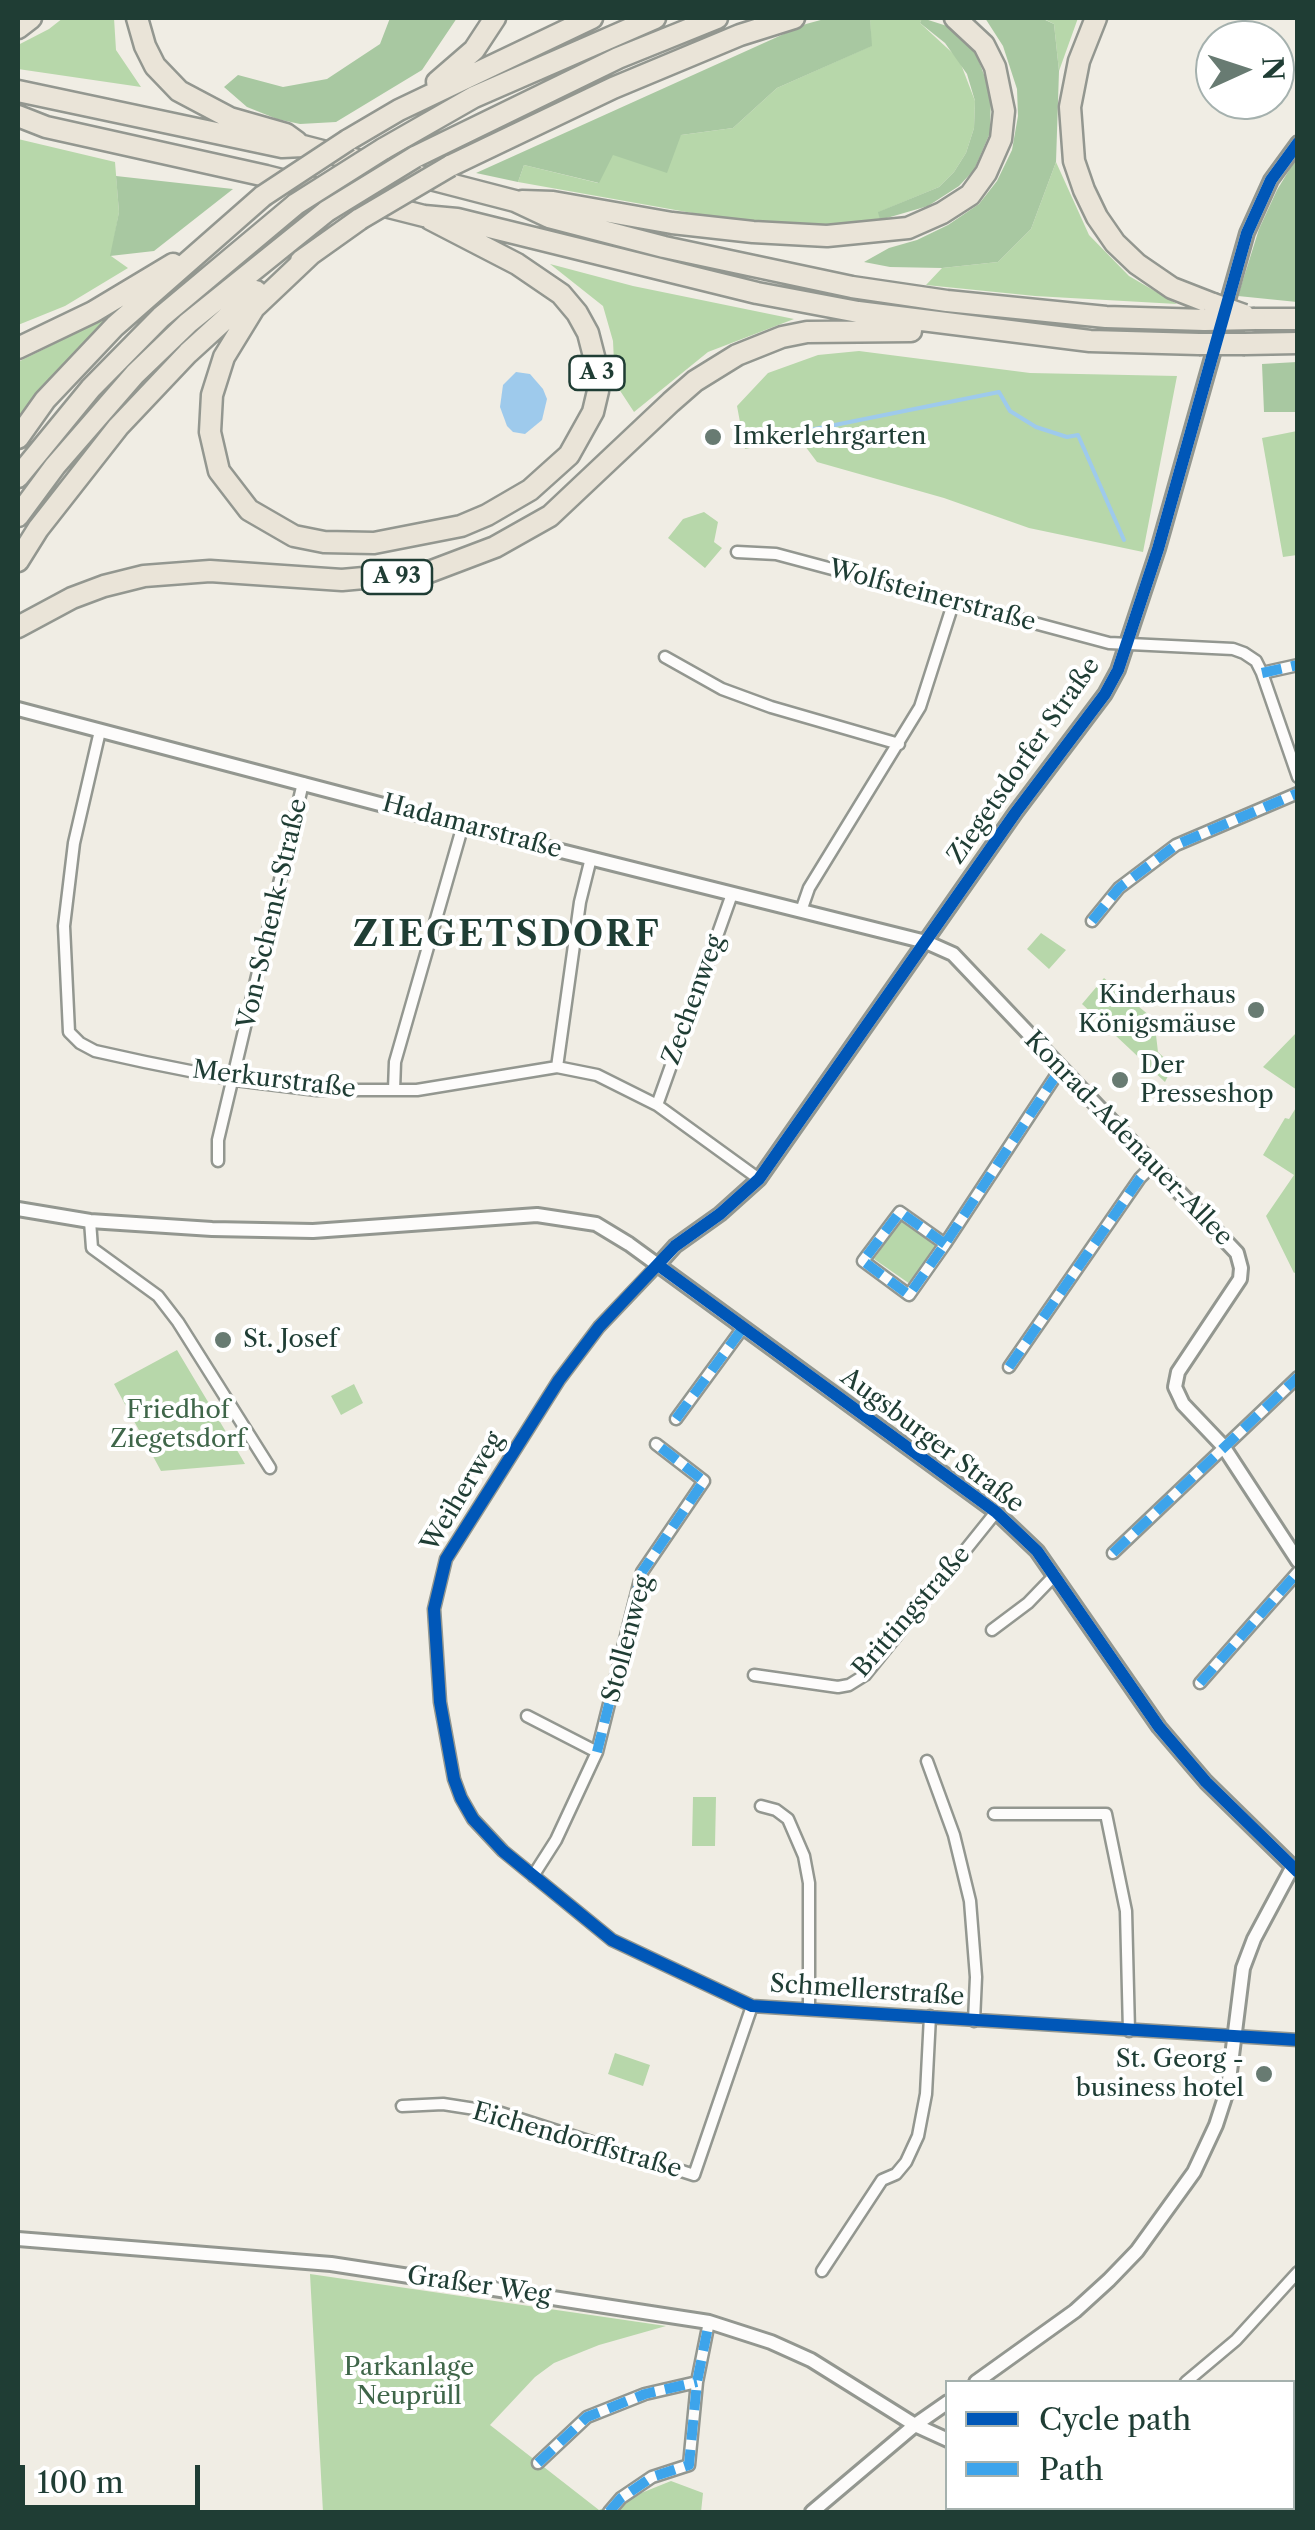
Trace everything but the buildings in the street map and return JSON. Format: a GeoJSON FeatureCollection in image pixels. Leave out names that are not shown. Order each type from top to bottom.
{"type":"FeatureCollection","features":[{"type":"Feature","properties":{"kind":"highway"},"geometry":{"type":"LineString","coordinates":[[18,28],[31,18]]}},
{"type":"Feature","properties":{"kind":"highway"},"geometry":{"type":"LineString","coordinates":[[136,18],[155,66],[179,91],[230,118],[286,134],[303,146]]}},
{"type":"Feature","properties":{"kind":"highway"},"geometry":{"type":"LineString","coordinates":[[399,110],[474,50],[495,18]]}},
{"type":"Feature","properties":{"kind":"highway"},"geometry":{"type":"LineString","coordinates":[[18,438],[46,400],[103,339],[263,196],[399,110],[592,18]]}},
{"type":"Feature","properties":{"kind":"highway"},"geometry":{"type":"LineString","coordinates":[[18,477],[91,388],[162,317],[296,204],[383,148],[474,98],[655,18]]}},
{"type":"Feature","properties":{"kind":"highway"},"geometry":{"type":"LineString","coordinates":[[18,516],[134,374],[188,324],[326,211],[416,157],[618,58],[717,18]]}},
{"type":"Feature","properties":{"kind":"highway"},"geometry":{"type":"LineString","coordinates":[[18,561],[38,529],[118,427],[188,353],[252,294],[360,220],[450,166],[544,118],[773,18]]}},
{"type":"Feature","properties":{"kind":"highway"},"geometry":{"type":"LineString","coordinates":[[740,35],[794,18]]}},
{"type":"Feature","properties":{"kind":"highway"},"geometry":{"type":"LineString","coordinates":[[515,201],[553,202],[672,223],[753,232],[827,236],[908,228],[970,195],[986,173],[1001,139],[1004,111],[995,67],[984,46],[955,18]]}},
{"type":"Feature","properties":{"kind":"highway"},"geometry":{"type":"LineString","coordinates":[[1096,18],[1079,61],[1070,107],[1074,160],[1084,190],[1115,243],[1137,264],[1209,312]]}},
{"type":"Feature","properties":{"kind":"highway"},"geometry":{"type":"LineString","coordinates":[[18,91],[282,147],[303,146],[515,201],[548,217],[852,287],[947,302],[1106,318],[1209,312],[1255,320],[1298,319]]}},
{"type":"Feature","properties":{"kind":"highway","name":"A 93"},"geometry":{"type":"LineString","coordinates":[[18,116],[46,126],[424,216],[457,219],[757,293],[858,312],[1090,341],[1298,344]]}},
{"type":"Feature","properties":{"kind":"highway","name":"A 93"},"geometry":{"type":"LineString","coordinates":[[18,127],[46,126]]}},
{"type":"Feature","properties":{"kind":"highway","name":"A 3"},"geometry":{"type":"LineString","coordinates":[[311,254],[254,308],[224,357],[212,395],[210,432],[219,470],[249,510],[269,524],[309,539],[374,543],[461,526],[488,516],[530,490],[569,455],[593,412],[598,391],[597,368],[588,333],[561,294],[517,264],[424,216]]}},
{"type":"Feature","properties":{"kind":"highway"},"geometry":{"type":"LineString","coordinates":[[18,348],[193,255]]}},
{"type":"Feature","properties":{"kind":"highway","name":"A 93"},"geometry":{"type":"LineString","coordinates":[[18,628],[72,598],[144,576],[210,571],[342,580],[428,572],[495,547],[550,516],[695,382],[748,350],[806,332],[918,332],[955,326]]}},
{"type":"Feature","properties":{"kind":"street","name":"Ziegetsdorfer Straße"},"geometry":{"type":"LineString","coordinates":[[658,1265],[675,1246],[720,1214],[759,1179],[1016,812],[1105,694],[1127,644],[1158,549],[1246,233],[1271,180],[1298,143]]}},
{"type":"Feature","properties":{"kind":"street","name":"Wolfsteinerstraße"},"geometry":{"type":"LineString","coordinates":[[736,552],[776,554],[1108,643],[1233,649],[1256,661],[1262,672]]}},
{"type":"Feature","properties":{"kind":"street"},"geometry":{"type":"LineString","coordinates":[[802,911],[809,888],[920,706],[952,604]]}},
{"type":"Feature","properties":{"kind":"street"},"geometry":{"type":"LineString","coordinates":[[665,657],[755,701],[899,744]]}},
{"type":"Feature","properties":{"kind":"street"},"geometry":{"type":"LineString","coordinates":[[1298,665],[1262,672],[1298,777]]}},
{"type":"Feature","properties":{"kind":"street","name":"Hadamarstraße"},"geometry":{"type":"LineString","coordinates":[[18,708],[926,942]]}},
{"type":"Feature","properties":{"kind":"street","name":"Merkurstraße"},"geometry":{"type":"LineString","coordinates":[[100,731],[65,900],[64,954],[69,1032],[95,1051],[235,1080],[317,1090],[417,1090],[557,1067],[596,1075],[657,1106],[759,1179]]}},
{"type":"Feature","properties":{"kind":"street","name":"Von-Schenk-Straße"},"geometry":{"type":"LineString","coordinates":[[218,1161],[218,1140],[303,783]]}},
{"type":"Feature","properties":{"kind":"street"},"geometry":{"type":"LineString","coordinates":[[1092,920],[1119,888],[1176,845],[1298,793]]}},
{"type":"Feature","properties":{"kind":"street"},"geometry":{"type":"LineString","coordinates":[[394,1090],[396,1062],[463,825]]}},
{"type":"Feature","properties":{"kind":"street"},"geometry":{"type":"LineString","coordinates":[[557,1067],[580,902],[590,858]]}},
{"type":"Feature","properties":{"kind":"street","name":"Zechenweg"},"geometry":{"type":"LineString","coordinates":[[657,1106],[732,894]]}},
{"type":"Feature","properties":{"kind":"street","name":"Konrad-Adenauer-Allee"},"geometry":{"type":"LineString","coordinates":[[926,942],[953,954],[1237,1253],[1240,1279],[1178,1372],[1175,1387],[1183,1404],[1223,1446],[1298,1561]]}},
{"type":"Feature","properties":{"kind":"street"},"geometry":{"type":"LineString","coordinates":[[945,1244],[900,1212],[863,1261],[909,1295],[945,1244],[1061,1068]]}},
{"type":"Feature","properties":{"kind":"street"},"geometry":{"type":"LineString","coordinates":[[1008,1367],[1140,1178],[1154,1164]]}},
{"type":"Feature","properties":{"kind":"street","name":"Augsburger Straße"},"geometry":{"type":"LineString","coordinates":[[18,1210],[90,1221],[212,1229],[313,1230],[538,1215],[596,1224],[996,1512],[1037,1551],[1159,1727],[1206,1782],[1296,1866]]}},
{"type":"Feature","properties":{"kind":"street"},"geometry":{"type":"LineString","coordinates":[[90,1221],[92,1248],[158,1296],[270,1468]]}},
{"type":"Feature","properties":{"kind":"street","name":"Weiherweg"},"geometry":{"type":"LineString","coordinates":[[533,1876],[503,1851],[460,1798],[436,1670],[434,1610],[438,1584],[446,1559],[559,1380],[599,1327],[658,1265]]}},
{"type":"Feature","properties":{"kind":"street"},"geometry":{"type":"LineString","coordinates":[[676,1419],[742,1330]]}},
{"type":"Feature","properties":{"kind":"street"},"geometry":{"type":"LineString","coordinates":[[1113,1553],[1298,1377]]}},
{"type":"Feature","properties":{"kind":"street","name":"Stollenweg"},"geometry":{"type":"LineString","coordinates":[[533,1876],[580,1794],[596,1752],[642,1572],[704,1481],[656,1444]]}},
{"type":"Feature","properties":{"kind":"street","name":"Brittingstraße"},"geometry":{"type":"LineString","coordinates":[[754,1675],[838,1687],[864,1675],[996,1512]]}},
{"type":"Feature","properties":{"kind":"street"},"geometry":{"type":"LineString","coordinates":[[1200,1683],[1298,1572]]}},
{"type":"Feature","properties":{"kind":"street"},"geometry":{"type":"LineString","coordinates":[[992,1630],[1055,1576]]}},
{"type":"Feature","properties":{"kind":"street"},"geometry":{"type":"LineString","coordinates":[[527,1716],[596,1752]]}},
{"type":"Feature","properties":{"kind":"street"},"geometry":{"type":"LineString","coordinates":[[927,1762],[954,1835],[970,1901],[976,1978],[974,2021]]}},
{"type":"Feature","properties":{"kind":"street"},"geometry":{"type":"LineString","coordinates":[[761,1806],[788,1818],[804,1856],[809,1884],[809,2008]]}},
{"type":"Feature","properties":{"kind":"street"},"geometry":{"type":"LineString","coordinates":[[994,1814],[1106,1814],[1126,1911],[1130,2031]]}},
{"type":"Feature","properties":{"kind":"street"},"geometry":{"type":"LineString","coordinates":[[979,2380],[1075,2311],[1110,2280],[1171,2208],[1194,2172],[1224,2106],[1243,1968],[1254,1940],[1296,1866]]}},
{"type":"Feature","properties":{"kind":"street","name":"Schmellerstraße"},"geometry":{"type":"LineString","coordinates":[[533,1876],[612,1940],[752,2006],[1298,2040]]}},
{"type":"Feature","properties":{"kind":"street","name":"Eichendorffstraße"},"geometry":{"type":"LineString","coordinates":[[402,2106],[443,2104],[500,2113],[694,2175],[752,2006]]}},
{"type":"Feature","properties":{"kind":"street"},"geometry":{"type":"LineString","coordinates":[[822,2271],[882,2180],[896,2174],[906,2162],[918,2136],[926,2094],[930,2016]]}},
{"type":"Feature","properties":{"kind":"street","name":"Graßer Weg"},"geometry":{"type":"LineString","coordinates":[[18,2239],[332,2264],[709,2322],[811,2360],[945,2439]]}},
{"type":"Feature","properties":{"kind":"street"},"geometry":{"type":"LineString","coordinates":[[1188,2380],[1236,2340],[1298,2272]]}},
{"type":"Feature","properties":{"kind":"street"},"geometry":{"type":"LineString","coordinates":[[610,2512],[621,2498],[652,2477],[689,2465],[697,2382],[709,2322]]}},
{"type":"Feature","properties":{"kind":"street"},"geometry":{"type":"LineString","coordinates":[[538,2463],[587,2416],[645,2394],[697,2382]]}},
{"type":"Feature","properties":{"kind":"street"},"geometry":{"type":"LineString","coordinates":[[812,2512],[915,2424],[945,2404]]}},
{"type":"Feature","properties":{"kind":"green space"},"geometry":{"type":"Polygon","coordinates":[[[63,18],[114,18],[116,50],[141,87],[18,69],[18,45],[63,18]]]}},
{"type":"Feature","properties":{"kind":"green space"},"geometry":{"type":"Polygon","coordinates":[[[390,18],[457,18],[422,70],[336,122],[300,124],[277,119],[247,107],[224,87],[238,75],[283,87],[327,79],[380,44],[390,18]]]}},
{"type":"Feature","properties":{"kind":"green space"},"geometry":{"type":"Polygon","coordinates":[[[828,18],[870,18],[872,46],[777,88],[733,128],[681,135],[667,173],[613,155],[599,183],[524,165],[518,182],[476,173],[806,24],[828,18]]]}},
{"type":"Feature","properties":{"kind":"green space"},"geometry":{"type":"Polygon","coordinates":[[[870,18],[922,18],[920,23],[959,59],[975,101],[974,128],[966,153],[954,172],[939,187],[879,212],[881,224],[847,227],[743,222],[518,182],[524,165],[598,183],[612,155],[681,135],[733,128],[777,88],[871,46],[870,18]]]}},
{"type":"Feature","properties":{"kind":"green space"},"geometry":{"type":"Polygon","coordinates":[[[922,18],[947,26],[963,36],[975,51],[991,93],[990,133],[974,170],[959,186],[928,206],[880,220],[878,212],[939,187],[966,153],[974,128],[975,101],[967,74],[945,43],[920,23],[922,18]]]}},
{"type":"Feature","properties":{"kind":"green space"},"geometry":{"type":"Polygon","coordinates":[[[985,18],[1041,18],[1054,24],[1059,71],[1056,162],[1031,229],[998,262],[942,268],[864,262],[948,225],[979,204],[997,181],[1012,150],[1018,116],[1017,89],[1003,46],[985,18]]]}},
{"type":"Feature","properties":{"kind":"green space"},"geometry":{"type":"Polygon","coordinates":[[[1042,18],[1078,18],[1059,71],[1054,24],[1042,18]]]}},
{"type":"Feature","properties":{"kind":"green space"},"geometry":{"type":"Polygon","coordinates":[[[18,139],[115,162],[119,212],[111,256],[128,268],[65,306],[18,325],[18,139]]]}},
{"type":"Feature","properties":{"kind":"green space"},"geometry":{"type":"Polygon","coordinates":[[[1297,157],[1297,302],[1238,296],[1259,229],[1297,157]]]}},
{"type":"Feature","properties":{"kind":"green space"},"geometry":{"type":"Polygon","coordinates":[[[1056,162],[1089,235],[1129,276],[1177,304],[926,285],[942,268],[998,262],[1031,229],[1056,162]]]}},
{"type":"Feature","properties":{"kind":"green space"},"geometry":{"type":"Polygon","coordinates":[[[116,176],[233,189],[154,251],[110,256],[119,212],[116,176]]]}},
{"type":"Feature","properties":{"kind":"green space"},"geometry":{"type":"Polygon","coordinates":[[[550,264],[633,286],[794,319],[708,352],[634,412],[615,383],[613,341],[603,306],[550,264]]]}},
{"type":"Feature","properties":{"kind":"green space"},"geometry":{"type":"Polygon","coordinates":[[[106,318],[18,420],[18,362],[106,318]]]}},
{"type":"Feature","properties":{"kind":"green space"},"geometry":{"type":"Polygon","coordinates":[[[859,351],[1030,373],[1177,376],[1143,552],[1029,528],[944,498],[817,462],[799,438],[745,449],[737,406],[768,373],[818,355],[859,351]]]}},
{"type":"Feature","properties":{"kind":"green space"},"geometry":{"type":"Polygon","coordinates":[[[1297,362],[1297,412],[1264,412],[1262,364],[1297,362]]]}},
{"type":"Feature","properties":{"kind":"green space"},"geometry":{"type":"Polygon","coordinates":[[[1297,431],[1297,555],[1283,557],[1262,438],[1297,431]]]}},
{"type":"Feature","properties":{"kind":"green space"},"geometry":{"type":"Polygon","coordinates":[[[704,512],[718,522],[714,542],[722,548],[705,568],[668,538],[683,519],[704,512]]]}},
{"type":"Feature","properties":{"kind":"green space"},"geometry":{"type":"Polygon","coordinates":[[[1041,933],[1066,950],[1049,969],[1027,949],[1041,933]]]}},
{"type":"Feature","properties":{"kind":"green space"},"geometry":{"type":"Polygon","coordinates":[[[1104,978],[1161,1025],[1156,1035],[1158,1052],[1173,1066],[1165,1082],[1082,1004],[1104,978]]]}},
{"type":"Feature","properties":{"kind":"green space"},"geometry":{"type":"Polygon","coordinates":[[[1297,1032],[1297,1090],[1263,1067],[1297,1032]]]}},
{"type":"Feature","properties":{"kind":"green space"},"geometry":{"type":"Polygon","coordinates":[[[1297,1106],[1298,1271],[1294,1273],[1266,1216],[1294,1175],[1263,1155],[1285,1118],[1289,1119],[1297,1106]]]}},
{"type":"Feature","properties":{"kind":"green space"},"geometry":{"type":"Polygon","coordinates":[[[901,1221],[936,1246],[910,1284],[874,1259],[901,1221]]]}},
{"type":"Feature","properties":{"kind":"green space","name":"Friedhof Ziegetsdorf"},"geometry":{"type":"Polygon","coordinates":[[[177,1350],[245,1464],[161,1471],[114,1384],[177,1350]]]}},
{"type":"Feature","properties":{"kind":"green space"},"geometry":{"type":"Polygon","coordinates":[[[354,1384],[363,1403],[341,1415],[331,1396],[354,1384]]]}},
{"type":"Feature","properties":{"kind":"green space"},"geometry":{"type":"Polygon","coordinates":[[[693,1797],[716,1797],[715,1846],[692,1846],[693,1797]]]}},
{"type":"Feature","properties":{"kind":"green space"},"geometry":{"type":"Polygon","coordinates":[[[615,2053],[650,2065],[643,2086],[608,2074],[615,2053]]]}},
{"type":"Feature","properties":{"kind":"green space","name":"Parkanlage Neuprüll"},"geometry":{"type":"Polygon","coordinates":[[[310,2274],[666,2326],[554,2363],[535,2377],[490,2425],[599,2510],[671,2481],[703,2493],[701,2512],[323,2512],[310,2274]]]}},
{"type":"Feature","properties":{"kind":"water"},"geometry":{"type":"Polygon","coordinates":[[[516,372],[530,374],[547,399],[542,420],[525,434],[513,432],[507,426],[500,407],[503,385],[516,372]]]}},
{"type":"Feature","properties":{"kind":"waterway"},"geometry":{"type":"LineString","coordinates":[[745,443],[999,392],[1010,411],[1036,427],[1067,437],[1078,435],[1124,540]]}},
{"type":"Feature","properties":{"kind":"marked path"},"geometry":{"type":"LineString","coordinates":[[1262,673],[1298,665]]}},
{"type":"Feature","properties":{"kind":"marked path"},"geometry":{"type":"LineString","coordinates":[[1092,921],[1119,888],[1176,845],[1298,793]]}},
{"type":"Feature","properties":{"kind":"marked path"},"geometry":{"type":"LineString","coordinates":[[945,1244],[900,1212],[863,1261],[909,1295],[945,1244],[1061,1068]]}},
{"type":"Feature","properties":{"kind":"marked path"},"geometry":{"type":"LineString","coordinates":[[1009,1367],[1140,1178],[1154,1164]]}},
{"type":"Feature","properties":{"kind":"marked path"},"geometry":{"type":"LineString","coordinates":[[676,1419],[742,1329]]}},
{"type":"Feature","properties":{"kind":"marked path"},"geometry":{"type":"LineString","coordinates":[[1113,1553],[1298,1377]]}},
{"type":"Feature","properties":{"kind":"marked path"},"geometry":{"type":"LineString","coordinates":[[597,1752],[642,1572],[704,1481],[656,1444]]}},
{"type":"Feature","properties":{"kind":"marked path"},"geometry":{"type":"LineString","coordinates":[[1200,1683],[1298,1572]]}},
{"type":"Feature","properties":{"kind":"marked path"},"geometry":{"type":"LineString","coordinates":[[609,2512],[621,2498],[652,2477],[689,2465],[697,2382],[709,2322]]}},
{"type":"Feature","properties":{"kind":"marked path"},"geometry":{"type":"LineString","coordinates":[[538,2463],[587,2417],[645,2394],[697,2382]]}},
{"type":"Feature","properties":{"kind":"cycle path"},"geometry":{"type":"LineString","coordinates":[[1298,143],[1271,180],[1247,233],[1158,549],[1118,670],[1105,694],[1016,812],[759,1179],[720,1214],[675,1246],[599,1327],[559,1380],[446,1559],[434,1609],[440,1702],[461,1798],[473,1819],[503,1851],[612,1940],[752,2006],[1298,2040]]}},
{"type":"Feature","properties":{"kind":"cycle path"},"geometry":{"type":"LineString","coordinates":[[658,1265],[996,1512],[1037,1551],[1159,1727],[1206,1782],[1298,1872]]}},
{"type":"Feature","properties":{"kind":"place","name":"Imkerlehrgarten"},"geometry":{"type":"Point","coordinates":[713,437]}},
{"type":"Feature","properties":{"kind":"place","name":"Kinderhaus Königsmäuse"},"geometry":{"type":"Point","coordinates":[1256,1010]}},
{"type":"Feature","properties":{"kind":"place","name":"Der Presseshop"},"geometry":{"type":"Point","coordinates":[1120,1080]}},
{"type":"Feature","properties":{"kind":"place","name":"St. Josef"},"geometry":{"type":"Point","coordinates":[223,1340]}},
{"type":"Feature","properties":{"kind":"place","name":"St. Georg - business hotel"},"geometry":{"type":"Point","coordinates":[1264,2074]}},
{"type":"Feature","properties":{"kind":"district","name":"ZIEGETSDORF"},"geometry":{"type":"Point","coordinates":[507,936]}}]}
